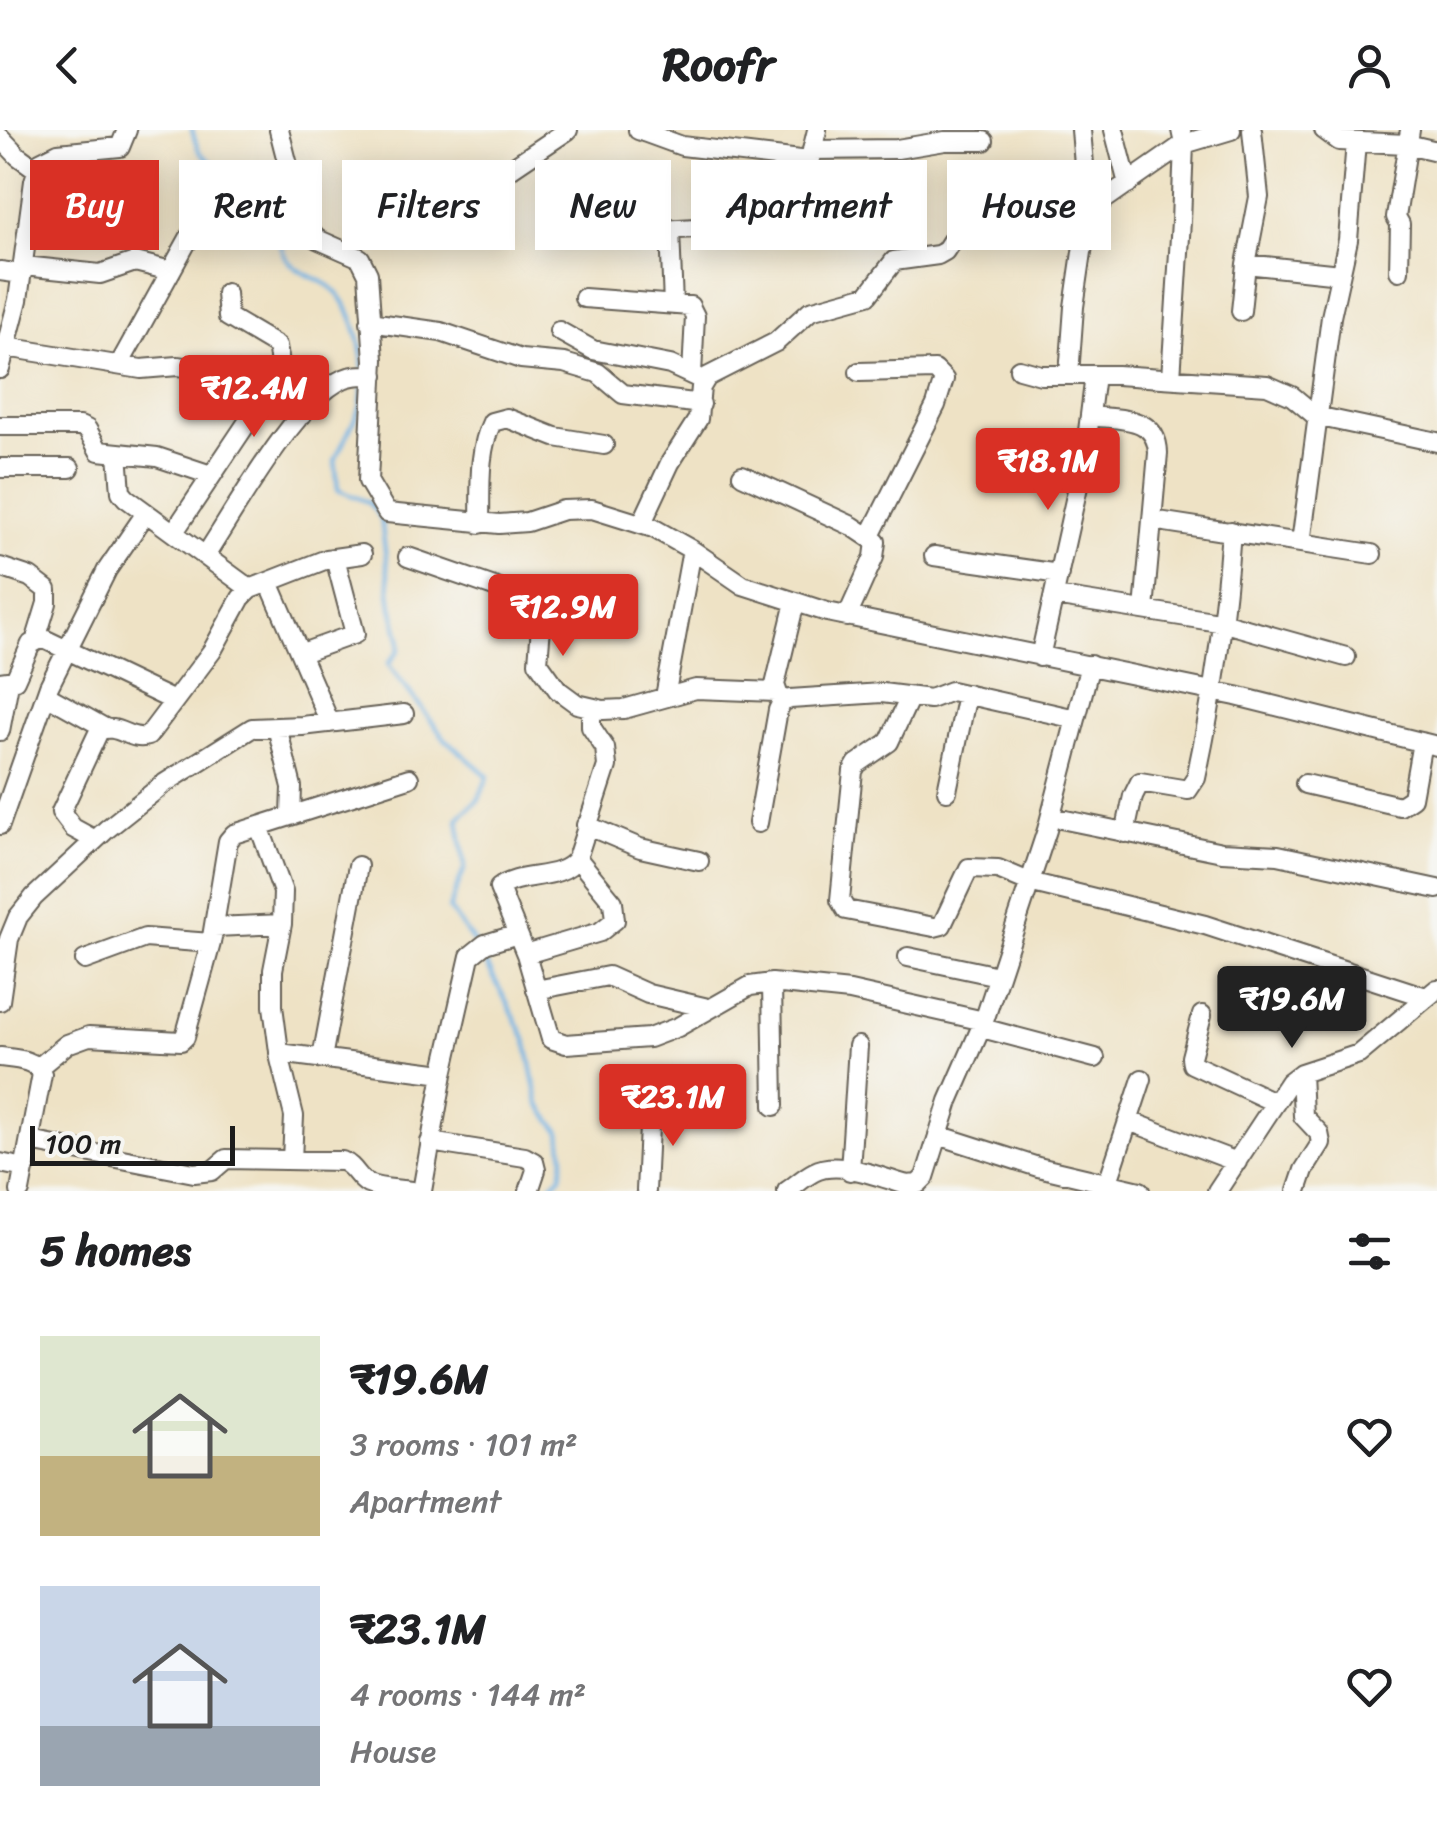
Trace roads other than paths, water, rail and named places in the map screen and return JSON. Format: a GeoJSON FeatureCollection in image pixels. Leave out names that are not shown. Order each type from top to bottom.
{"type":"FeatureCollection","features":[{"type":"Feature","properties":{"kind":"street"},"geometry":{"type":"LineString","coordinates":[[43,160],[46,156],[120,147],[127,130]]}},
{"type":"Feature","properties":{"kind":"street"},"geometry":{"type":"LineString","coordinates":[[279,130],[303,224],[317,239],[360,258],[366,265],[370,322],[364,375],[368,481],[383,510],[396,515],[480,524],[527,522],[577,508],[642,523],[692,550],[731,580],[847,617],[1215,692],[1430,744],[1412,798],[1400,806],[1305,784]]}},
{"type":"Feature","properties":{"kind":"street"},"geometry":{"type":"LineString","coordinates":[[515,166],[568,130]]}},
{"type":"Feature","properties":{"kind":"street"},"geometry":{"type":"LineString","coordinates":[[638,130],[682,146],[811,156],[916,138],[984,141]]}},
{"type":"Feature","properties":{"kind":"street"},"geometry":{"type":"LineString","coordinates":[[671,230],[784,223],[799,204],[817,130]]}},
{"type":"Feature","properties":{"kind":"street"},"geometry":{"type":"LineString","coordinates":[[1081,130],[1084,160]]}},
{"type":"Feature","properties":{"kind":"street"},"geometry":{"type":"LineString","coordinates":[[1114,130],[1128,184]]}},
{"type":"Feature","properties":{"kind":"street"},"geometry":{"type":"LineString","coordinates":[[1111,195],[1183,137],[1231,130]]}},
{"type":"Feature","properties":{"kind":"street"},"geometry":{"type":"LineString","coordinates":[[1241,311],[1259,198],[1252,130]]}},
{"type":"Feature","properties":{"kind":"street"},"geometry":{"type":"LineString","coordinates":[[1326,131],[1340,140],[1356,142],[1409,137],[1437,151]]}},
{"type":"Feature","properties":{"kind":"street"},"geometry":{"type":"LineString","coordinates":[[0,137],[30,165]]}},
{"type":"Feature","properties":{"kind":"street"},"geometry":{"type":"LineString","coordinates":[[1170,378],[1178,287],[1183,137]]}},
{"type":"Feature","properties":{"kind":"street"},"geometry":{"type":"LineString","coordinates":[[1399,271],[1400,224],[1396,216],[1409,137]]}},
{"type":"Feature","properties":{"kind":"street"},"geometry":{"type":"LineString","coordinates":[[1301,543],[1316,416],[1348,240],[1356,142]]}},
{"type":"Feature","properties":{"kind":"street"},"geometry":{"type":"LineString","coordinates":[[0,369],[23,270],[30,216]]}},
{"type":"Feature","properties":{"kind":"street"},"geometry":{"type":"LineString","coordinates":[[559,331],[593,350],[670,364],[697,377],[776,342],[810,311],[868,295],[894,261],[938,256],[947,244]]}},
{"type":"Feature","properties":{"kind":"street"},"geometry":{"type":"LineString","coordinates":[[120,365],[183,250]]}},
{"type":"Feature","properties":{"kind":"street"},"geometry":{"type":"LineString","coordinates":[[671,250],[673,305]]}},
{"type":"Feature","properties":{"kind":"street"},"geometry":{"type":"LineString","coordinates":[[1069,375],[1082,250]]}},
{"type":"Feature","properties":{"kind":"street"},"geometry":{"type":"LineString","coordinates":[[0,271],[100,274],[135,262],[171,272]]}},
{"type":"Feature","properties":{"kind":"street"},"geometry":{"type":"LineString","coordinates":[[1246,264],[1340,274]]}},
{"type":"Feature","properties":{"kind":"street"},"geometry":{"type":"LineString","coordinates":[[174,532],[272,387],[280,350],[228,317],[226,293]]}},
{"type":"Feature","properties":{"kind":"street"},"geometry":{"type":"LineString","coordinates":[[584,298],[690,306],[694,310],[701,404],[698,419],[670,462],[642,523]]}},
{"type":"Feature","properties":{"kind":"street"},"geometry":{"type":"LineString","coordinates":[[370,322],[441,332],[521,360],[564,362],[598,373],[623,394],[701,404]]}},
{"type":"Feature","properties":{"kind":"street"},"geometry":{"type":"LineString","coordinates":[[6,347],[120,365],[216,370],[255,378],[272,387],[302,415]]}},
{"type":"Feature","properties":{"kind":"street"},"geometry":{"type":"LineString","coordinates":[[1019,369],[1041,375],[1267,385],[1292,396],[1316,416],[1437,442]]}},
{"type":"Feature","properties":{"kind":"street"},"geometry":{"type":"LineString","coordinates":[[859,372],[935,370],[944,378],[936,405],[870,536]]}},
{"type":"Feature","properties":{"kind":"street"},"geometry":{"type":"LineString","coordinates":[[205,556],[302,415],[334,384],[364,375]]}},
{"type":"Feature","properties":{"kind":"street"},"geometry":{"type":"LineString","coordinates":[[1040,657],[1085,455],[1096,375]]}},
{"type":"Feature","properties":{"kind":"street"},"geometry":{"type":"LineString","coordinates":[[1090,416],[1136,422],[1156,434],[1158,452],[1144,610]]}},
{"type":"Feature","properties":{"kind":"street"},"geometry":{"type":"LineString","coordinates":[[480,524],[481,468],[492,422],[506,418],[555,437],[604,445]]}},
{"type":"Feature","properties":{"kind":"street"},"geometry":{"type":"LineString","coordinates":[[0,426],[80,426],[87,429],[96,448],[157,457],[212,475]]}},
{"type":"Feature","properties":{"kind":"street"},"geometry":{"type":"LineString","coordinates":[[118,453],[122,492],[250,589]]}},
{"type":"Feature","properties":{"kind":"street"},"geometry":{"type":"LineString","coordinates":[[0,468],[70,468]]}},
{"type":"Feature","properties":{"kind":"street"},"geometry":{"type":"LineString","coordinates":[[742,475],[870,536],[877,549],[847,617]]}},
{"type":"Feature","properties":{"kind":"street"},"geometry":{"type":"LineString","coordinates":[[0,825],[46,695],[67,648],[108,570],[146,513]]}},
{"type":"Feature","properties":{"kind":"street"},"geometry":{"type":"LineString","coordinates":[[1152,520],[1372,554]]}},
{"type":"Feature","properties":{"kind":"street"},"geometry":{"type":"LineString","coordinates":[[1125,833],[1140,782],[1181,790],[1192,786],[1215,692],[1225,623],[1231,531]]}},
{"type":"Feature","properties":{"kind":"street"},"geometry":{"type":"LineString","coordinates":[[665,697],[692,550]]}},
{"type":"Feature","properties":{"kind":"street"},"geometry":{"type":"LineString","coordinates":[[46,695],[105,728],[144,738],[212,651],[250,589],[335,558],[362,554]]}},
{"type":"Feature","properties":{"kind":"street"},"geometry":{"type":"LineString","coordinates":[[934,556],[1059,574]]}},
{"type":"Feature","properties":{"kind":"street"},"geometry":{"type":"LineString","coordinates":[[408,557],[540,603],[537,650],[541,670],[558,690],[591,709],[624,710],[696,688],[779,697],[882,693],[930,699],[951,691],[1076,720]]}},
{"type":"Feature","properties":{"kind":"street"},"geometry":{"type":"LineString","coordinates":[[302,653],[355,634],[335,558]]}},
{"type":"Feature","properties":{"kind":"street"},"geometry":{"type":"LineString","coordinates":[[0,567],[30,577],[46,590],[47,603],[19,674],[5,682],[0,731]]}},
{"type":"Feature","properties":{"kind":"street"},"geometry":{"type":"LineString","coordinates":[[270,582],[330,723]]}},
{"type":"Feature","properties":{"kind":"street"},"geometry":{"type":"LineString","coordinates":[[1054,596],[1225,623],[1346,657]]}},
{"type":"Feature","properties":{"kind":"street"},"geometry":{"type":"LineString","coordinates":[[758,823],[779,697],[776,679],[795,602]]}},
{"type":"Feature","properties":{"kind":"street"},"geometry":{"type":"LineString","coordinates":[[36,639],[67,648],[174,701]]}},
{"type":"Feature","properties":{"kind":"street"},"geometry":{"type":"LineString","coordinates":[[787,1191],[826,1168],[908,1185],[918,1184],[930,1166],[983,1024],[1050,817],[1090,665]]}},
{"type":"Feature","properties":{"kind":"street"},"geometry":{"type":"LineString","coordinates":[[947,791],[967,694]]}},
{"type":"Feature","properties":{"kind":"street"},"geometry":{"type":"LineString","coordinates":[[910,697],[889,742],[853,770],[842,906],[855,913],[934,927],[942,925],[969,868],[986,866],[1029,882],[1206,925],[1431,993]]}},
{"type":"Feature","properties":{"kind":"street"},"geometry":{"type":"LineString","coordinates":[[591,709],[591,728],[606,748],[607,766],[577,858],[568,867],[502,884],[500,893],[526,954],[551,1039],[566,1044],[649,1038],[664,1034],[750,986],[772,983],[850,992],[983,1024],[1095,1058]]}},
{"type":"Feature","properties":{"kind":"street"},"geometry":{"type":"LineString","coordinates":[[0,1001],[9,917],[165,783],[252,728],[404,714]]}},
{"type":"Feature","properties":{"kind":"street"},"geometry":{"type":"LineString","coordinates":[[277,726],[292,787],[291,816]]}},
{"type":"Feature","properties":{"kind":"street"},"geometry":{"type":"LineString","coordinates":[[95,840],[73,828],[61,812],[94,737],[105,728]]}},
{"type":"Feature","properties":{"kind":"street"},"geometry":{"type":"LineString","coordinates":[[39,1067],[68,1044],[89,1036],[181,1041],[212,935],[228,841],[234,834],[409,778]]}},
{"type":"Feature","properties":{"kind":"street"},"geometry":{"type":"LineString","coordinates":[[1050,817],[1222,852],[1278,855],[1437,890]]}},
{"type":"Feature","properties":{"kind":"street"},"geometry":{"type":"LineString","coordinates":[[586,825],[640,848],[699,860]]}},
{"type":"Feature","properties":{"kind":"street"},"geometry":{"type":"LineString","coordinates":[[259,826],[283,892],[282,924],[273,970],[279,1053],[294,1116],[292,1160]]}},
{"type":"Feature","properties":{"kind":"street"},"geometry":{"type":"LineString","coordinates":[[526,954],[600,932],[615,920],[613,902],[577,858]]}},
{"type":"Feature","properties":{"kind":"street"},"geometry":{"type":"LineString","coordinates":[[322,1058],[358,866]]}},
{"type":"Feature","properties":{"kind":"street"},"geometry":{"type":"LineString","coordinates":[[85,960],[145,938],[212,935],[282,924]]}},
{"type":"Feature","properties":{"kind":"street"},"geometry":{"type":"LineString","coordinates":[[422,1191],[461,987],[479,947],[518,934]]}},
{"type":"Feature","properties":{"kind":"street"},"geometry":{"type":"LineString","coordinates":[[908,957],[998,976]]}},
{"type":"Feature","properties":{"kind":"street"},"geometry":{"type":"LineString","coordinates":[[536,990],[608,976],[648,994],[708,1008]]}},
{"type":"Feature","properties":{"kind":"street"},"geometry":{"type":"LineString","coordinates":[[772,983],[774,1106]]}},
{"type":"Feature","properties":{"kind":"street"},"geometry":{"type":"LineString","coordinates":[[1217,1191],[1289,1082],[1301,1073],[1359,1054],[1431,993]]}},
{"type":"Feature","properties":{"kind":"street"},"geometry":{"type":"LineString","coordinates":[[1202,1015],[1190,1057],[1192,1064],[1274,1102]]}},
{"type":"Feature","properties":{"kind":"street"},"geometry":{"type":"LineString","coordinates":[[850,1171],[858,1046]]}},
{"type":"Feature","properties":{"kind":"street"},"geometry":{"type":"LineString","coordinates":[[279,1053],[443,1074]]}},
{"type":"Feature","properties":{"kind":"street"},"geometry":{"type":"LineString","coordinates":[[0,1056],[39,1067]]}},
{"type":"Feature","properties":{"kind":"street"},"geometry":{"type":"LineString","coordinates":[[20,1191],[41,1087],[39,1067]]}},
{"type":"Feature","properties":{"kind":"street"},"geometry":{"type":"LineString","coordinates":[[1296,1191],[1322,1143],[1307,1120],[1301,1073]]}},
{"type":"Feature","properties":{"kind":"street"},"geometry":{"type":"LineString","coordinates":[[1106,1187],[1142,1078]]}},
{"type":"Feature","properties":{"kind":"street"},"geometry":{"type":"LineString","coordinates":[[646,1191],[650,1104]]}},
{"type":"Feature","properties":{"kind":"street"},"geometry":{"type":"LineString","coordinates":[[1129,1121],[1237,1162]]}},
{"type":"Feature","properties":{"kind":"street"},"geometry":{"type":"LineString","coordinates":[[938,1136],[1106,1187],[1140,1191]]}},
{"type":"Feature","properties":{"kind":"street"},"geometry":{"type":"LineString","coordinates":[[30,1141],[194,1173],[212,1171],[226,1159],[342,1161],[353,1166],[363,1182],[411,1191]]}},
{"type":"Feature","properties":{"kind":"street"},"geometry":{"type":"LineString","coordinates":[[430,1142],[526,1157],[534,1162],[536,1170],[529,1191]]}},
{"type":"Feature","properties":{"kind":"street"},"geometry":{"type":"LineString","coordinates":[[0,1163],[24,1168]]}},
{"type":"Feature","properties":{"kind":"waterway"},"geometry":{"type":"LineString","coordinates":[[192,130],[205,158],[257,191],[270,204],[288,260],[328,285],[343,301],[358,335],[363,369]]}},
{"type":"Feature","properties":{"kind":"waterway"},"geometry":{"type":"LineString","coordinates":[[363,383],[361,406],[335,460],[338,490],[368,502],[381,518],[392,607],[400,638],[399,650],[388,664],[445,739],[488,776],[479,799],[458,819],[465,867],[449,909],[475,944]]}},
{"type":"Feature","properties":{"kind":"waterway"},"geometry":{"type":"LineString","coordinates":[[480,952],[526,1039],[539,1104],[561,1133],[561,1176],[545,1191]]}}]}
